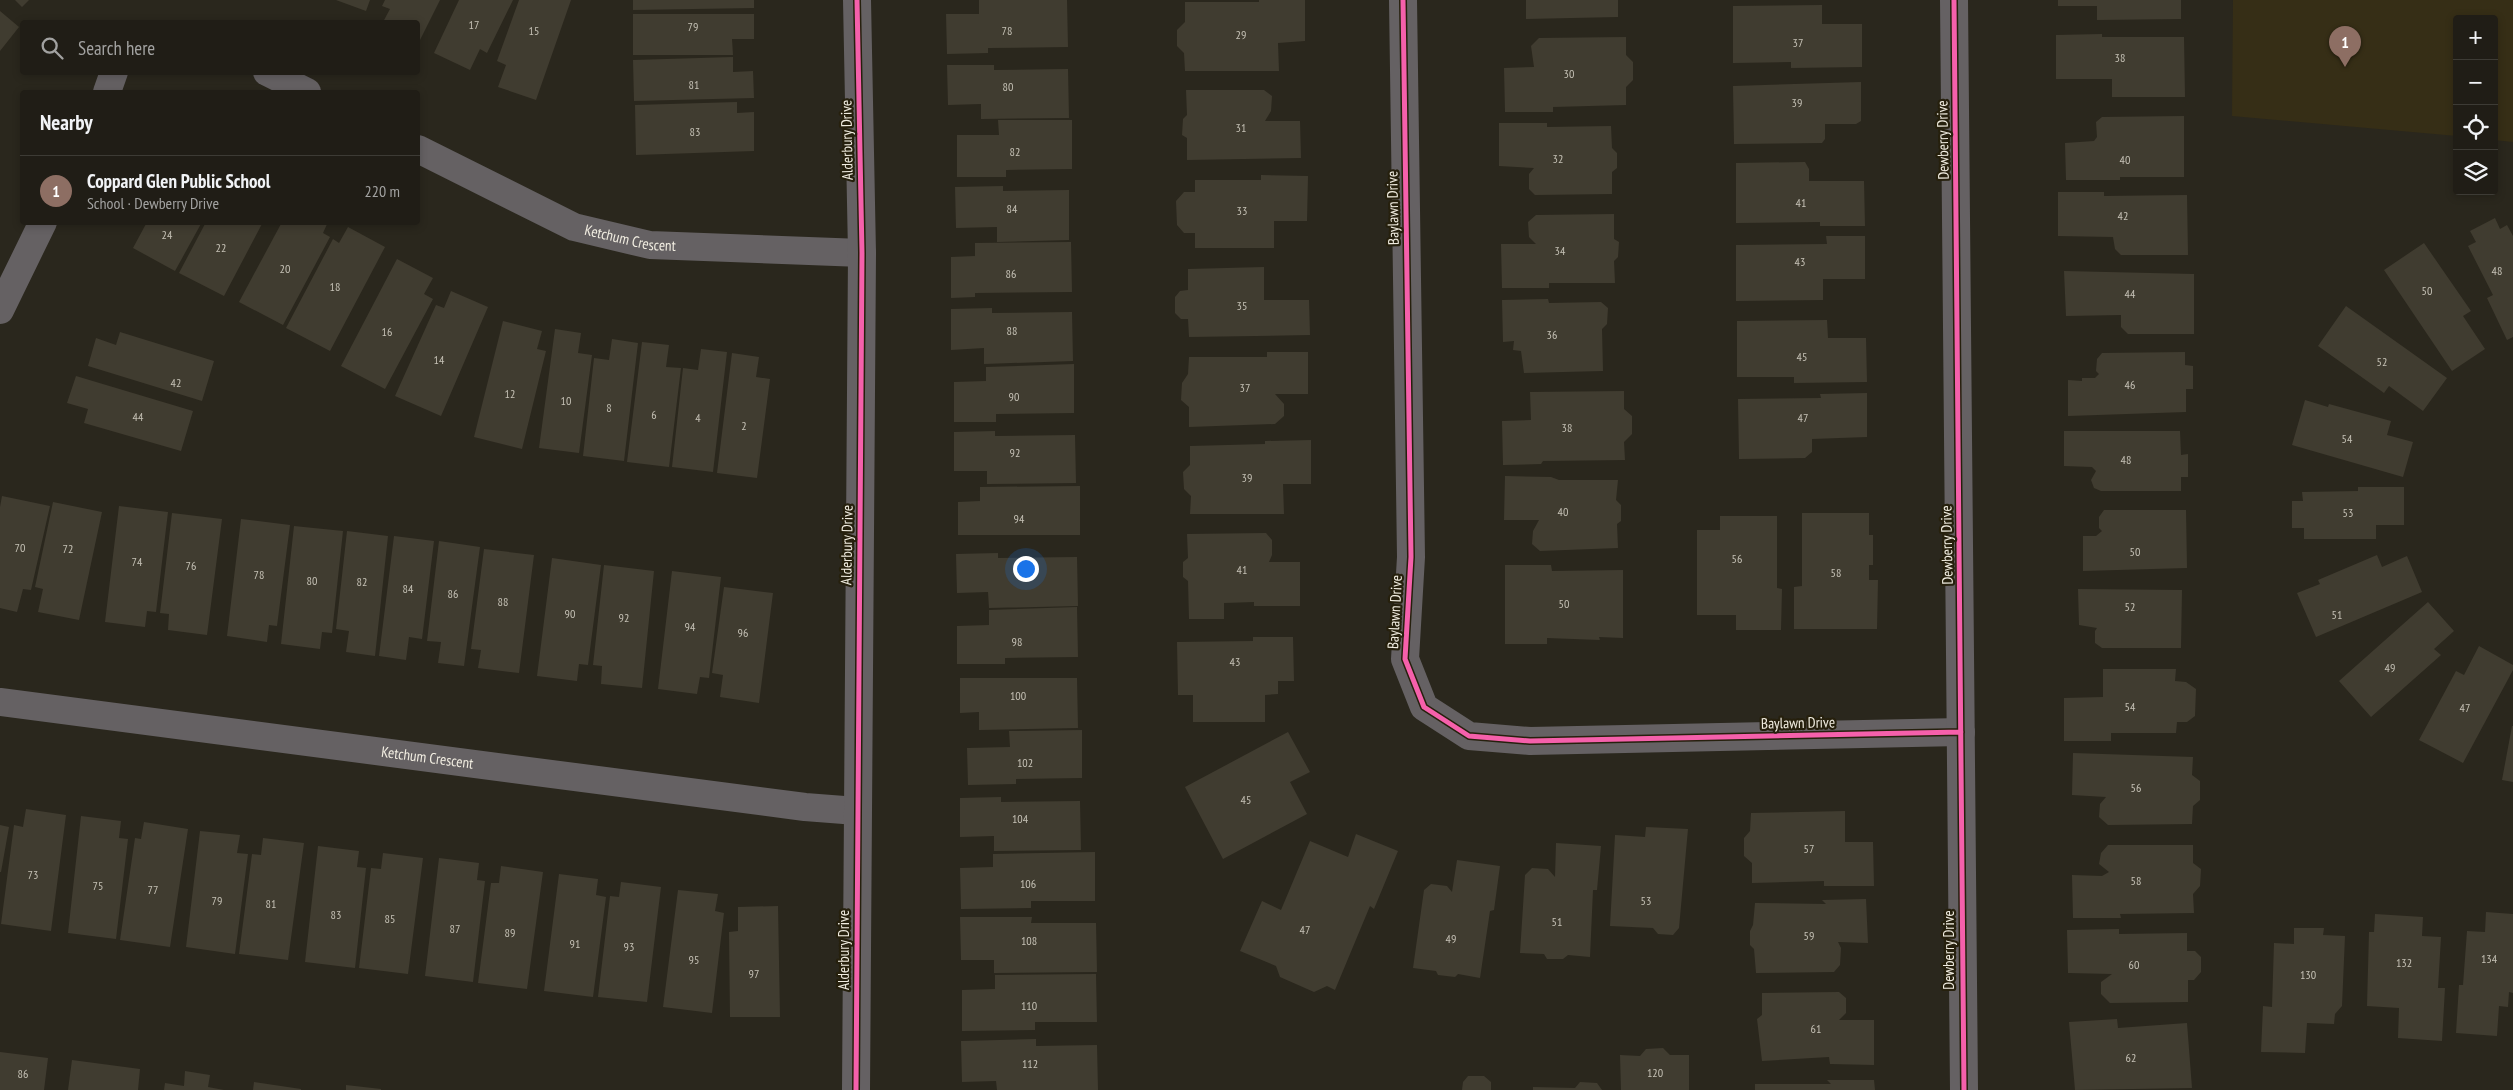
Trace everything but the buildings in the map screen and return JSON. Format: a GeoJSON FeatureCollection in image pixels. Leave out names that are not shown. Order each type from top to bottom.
{"type":"FeatureCollection","features":[{"type":"Feature","properties":{"kind":"street","name":"Alderbury Drive"},"geometry":{"type":"LineString","coordinates":[[856,1090],[862,253],[857,0]]}},
{"type":"Feature","properties":{"kind":"street","name":"Baylawn Drive"},"geometry":{"type":"LineString","coordinates":[[1403,0],[1411,557],[1405,659],[1424,707],[1469,736],[1530,742],[1961,732]]}},
{"type":"Feature","properties":{"kind":"street","name":"Dewberry Drive"},"geometry":{"type":"LineString","coordinates":[[1954,0],[1964,1090]]}},
{"type":"Feature","properties":{"kind":"street"},"geometry":{"type":"LineString","coordinates":[[108,90],[113,75]]}},
{"type":"Feature","properties":{"kind":"street"},"geometry":{"type":"LineString","coordinates":[[273,75],[303,90]]}},
{"type":"Feature","properties":{"kind":"street","name":"Ketchum Crescent"},"geometry":{"type":"LineString","coordinates":[[420,150],[574,227],[650,245],[862,253]]}},
{"type":"Feature","properties":{"kind":"street"},"geometry":{"type":"LineString","coordinates":[[0,310],[42,225]]}},
{"type":"Feature","properties":{"kind":"street","name":"Ketchum Crescent"},"geometry":{"type":"LineString","coordinates":[[0,702],[805,807],[857,811]]}},
{"type":"Feature","properties":{"kind":"shaded area"},"geometry":{"type":"Polygon","coordinates":[[[2233,0],[2513,0],[2513,142],[2498,140],[2498,15],[2453,15],[2453,136],[2232,116],[2233,0]]]}},
{"type":"Feature","properties":{"kind":"cycle path"},"geometry":{"type":"LineString","coordinates":[[856,1090],[862,253],[857,0]]}},
{"type":"Feature","properties":{"kind":"cycle path"},"geometry":{"type":"LineString","coordinates":[[1403,0],[1411,557],[1405,659],[1424,707],[1469,736],[1530,741],[1961,732]]}},
{"type":"Feature","properties":{"kind":"cycle path"},"geometry":{"type":"LineString","coordinates":[[1954,0],[1964,1090]]}},
{"type":"Feature","properties":{"kind":"place","name":"Coppard Glen Public School"},"geometry":{"type":"Point","coordinates":[2345,67]}}]}
